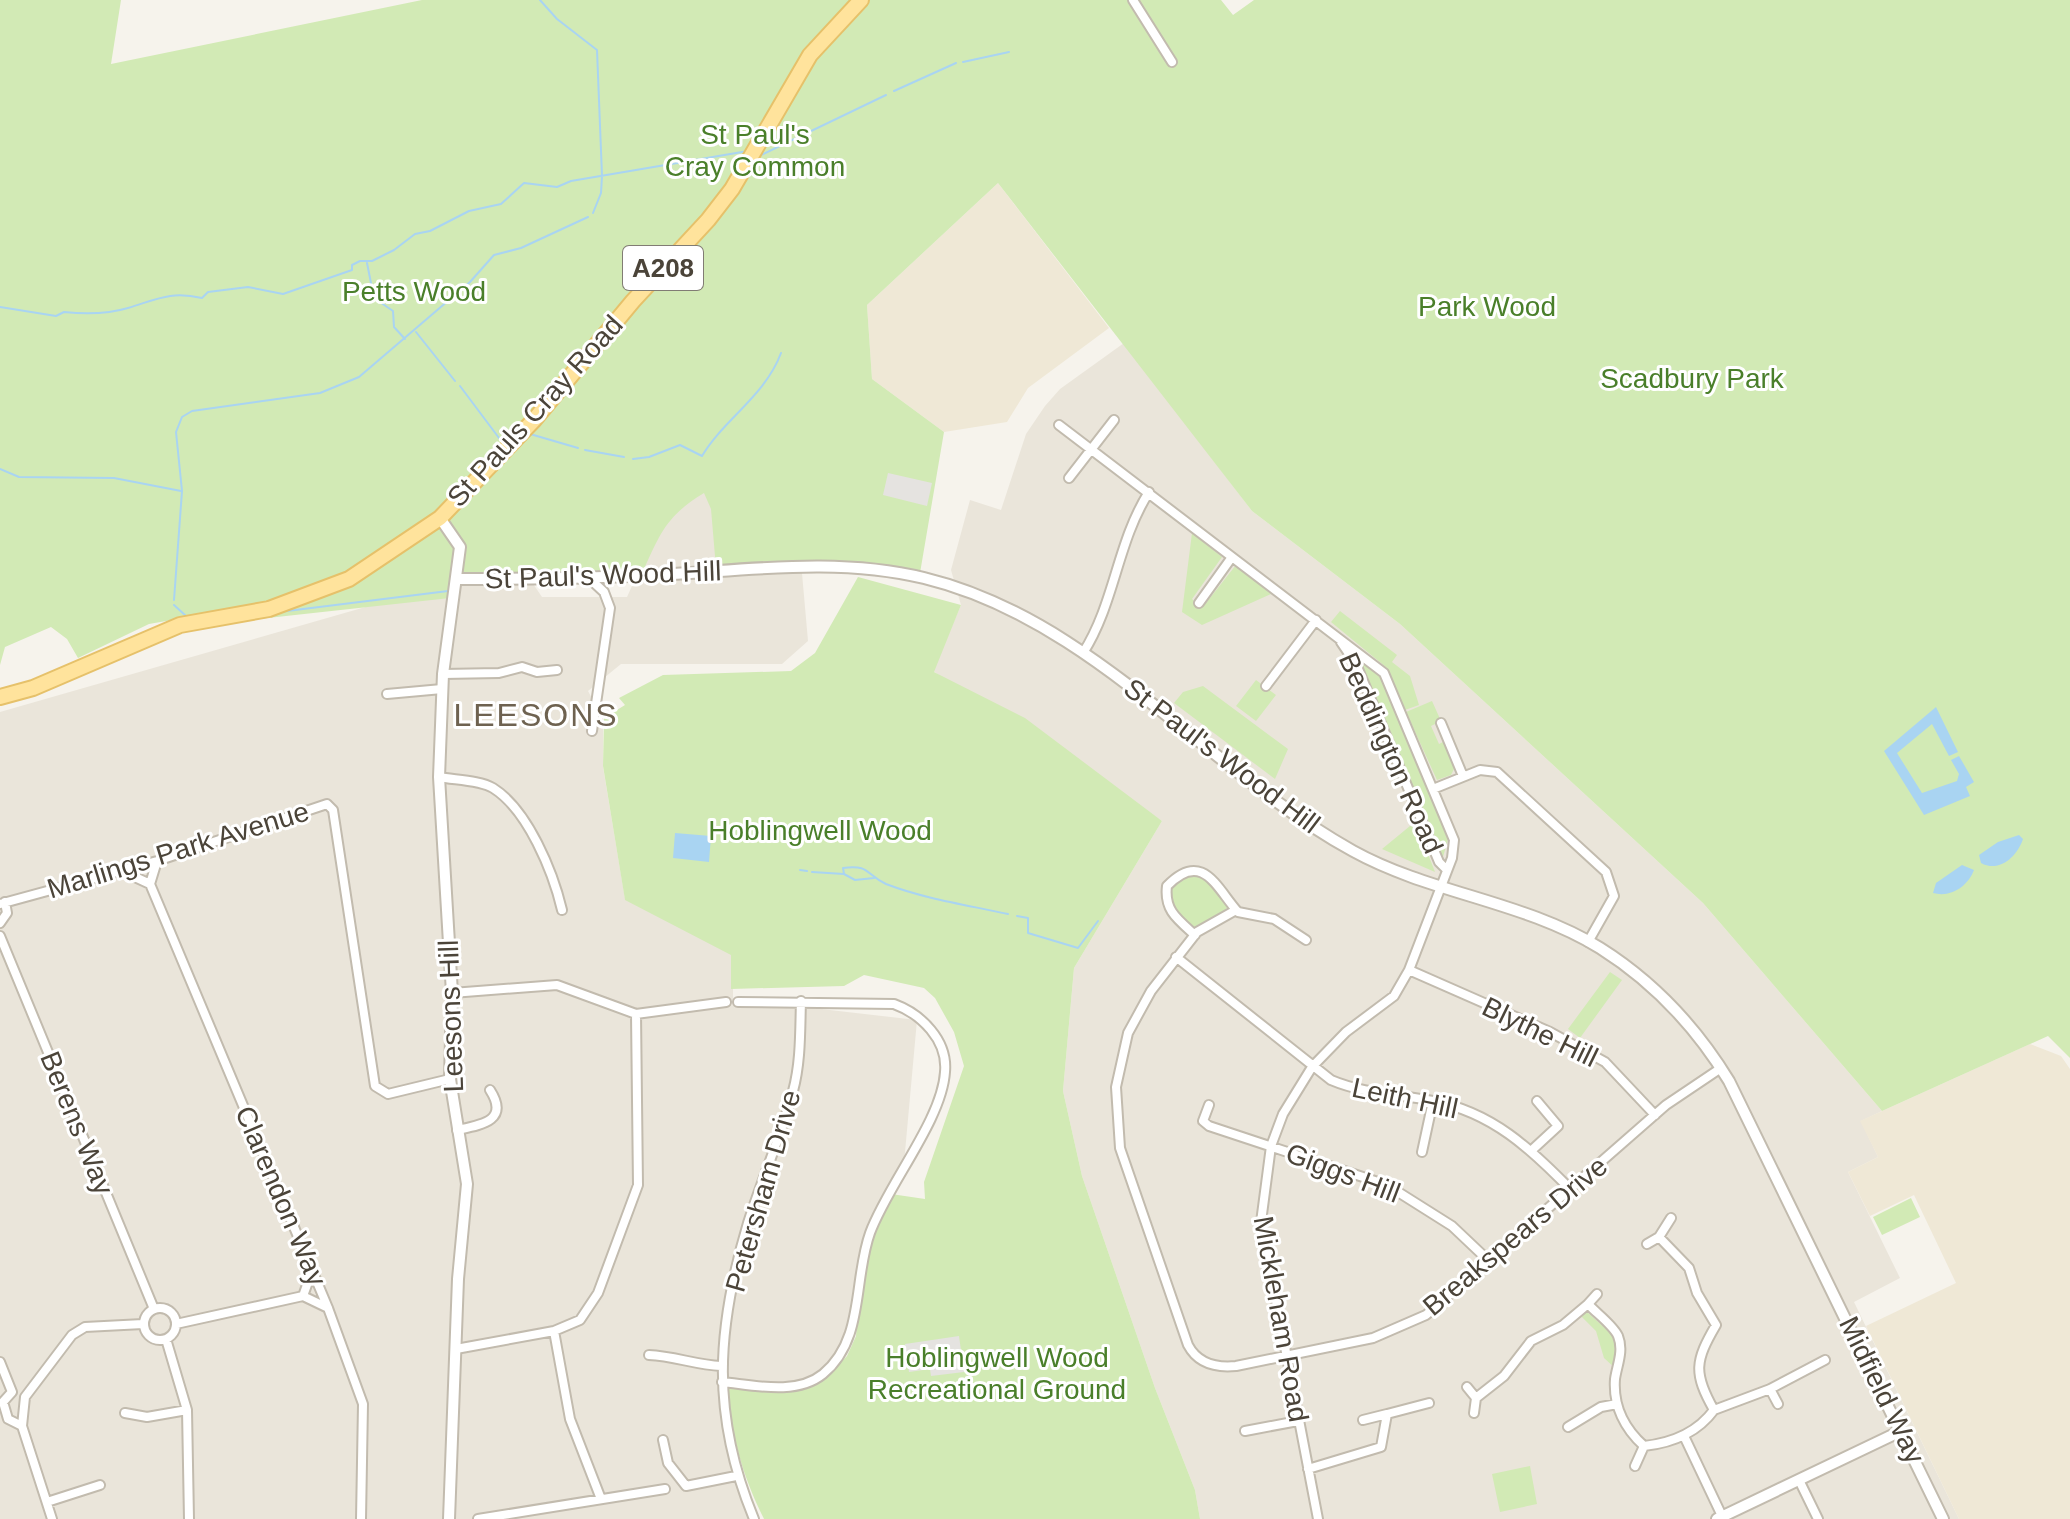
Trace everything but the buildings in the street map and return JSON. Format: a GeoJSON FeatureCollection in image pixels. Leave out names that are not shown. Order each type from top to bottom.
{"type":"FeatureCollection","features":[{"type":"Feature","properties":{"kind":"main road","name":"St Pauls Cray Road"},"geometry":{"type":"LineString","coordinates":[[440,518],[534,420],[633,301],[708,220],[732,189],[810,55],[861,0]]}},
{"type":"Feature","properties":{"kind":"main road","name":"A208"},"geometry":{"type":"LineString","coordinates":[[0,697],[33,688],[180,625],[269,609],[349,579],[440,518]]}},
{"type":"Feature","properties":{"kind":"street"},"geometry":{"type":"LineString","coordinates":[[1133,0],[1172,62]]}},
{"type":"Feature","properties":{"kind":"street"},"geometry":{"type":"LineString","coordinates":[[1069,478],[1114,420]]}},
{"type":"Feature","properties":{"kind":"street","name":"Beddington Road"},"geometry":{"type":"LineString","coordinates":[[1059,425],[1384,673],[1454,840],[1447,870],[1438,888]]}},
{"type":"Feature","properties":{"kind":"street"},"geometry":{"type":"LineString","coordinates":[[1083,653],[1103,619],[1126,536],[1149,492]]}},
{"type":"Feature","properties":{"kind":"street","name":"Leesons Hill"},"geometry":{"type":"LineString","coordinates":[[440,518],[460,547],[443,674],[439,777],[452,993],[450,1079],[467,1184],[449,1519]]}},
{"type":"Feature","properties":{"kind":"street"},"geometry":{"type":"LineString","coordinates":[[1199,603],[1232,557]]}},
{"type":"Feature","properties":{"kind":"street","name":"St Paul's Wood Hill"},"geometry":{"type":"LineString","coordinates":[[458,579],[589,578],[802,566],[898,573],[984,598],[1033,622],[1083,653],[1309,823],[1352,851],[1438,888],[1532,917],[1588,942],[1667,1000],[1703,1040],[1721,1068],[1819,1262]]}},
{"type":"Feature","properties":{"kind":"street"},"geometry":{"type":"LineString","coordinates":[[589,578],[604,592],[610,608],[592,731]]}},
{"type":"Feature","properties":{"kind":"street"},"geometry":{"type":"LineString","coordinates":[[1266,686],[1316,620]]}},
{"type":"Feature","properties":{"kind":"street","name":"Beddington Road"},"geometry":{"type":"LineString","coordinates":[[1336,635],[1356,664],[1439,862],[1447,870]]}},
{"type":"Feature","properties":{"kind":"street"},"geometry":{"type":"LineString","coordinates":[[443,674],[499,673],[522,667],[537,672],[557,670]]}},
{"type":"Feature","properties":{"kind":"street"},"geometry":{"type":"LineString","coordinates":[[387,694],[442,689]]}},
{"type":"Feature","properties":{"kind":"street"},"geometry":{"type":"LineString","coordinates":[[1441,723],[1463,776]]}},
{"type":"Feature","properties":{"kind":"street"},"geometry":{"type":"LineString","coordinates":[[1433,789],[1484,770],[1501,775],[1609,875],[1614,896],[1588,942]]}},
{"type":"Feature","properties":{"kind":"street"},"geometry":{"type":"LineString","coordinates":[[439,777],[493,787],[525,822],[554,879],[562,910]]}},
{"type":"Feature","properties":{"kind":"street","name":"Marlings Park Avenue"},"geometry":{"type":"LineString","coordinates":[[2,903],[157,861],[327,804],[333,810],[375,1086],[388,1094],[450,1079]]}},
{"type":"Feature","properties":{"kind":"street"},"geometry":{"type":"LineString","coordinates":[[121,870],[150,884],[157,861]]}},
{"type":"Feature","properties":{"kind":"street"},"geometry":{"type":"LineString","coordinates":[[1236,910],[1226,892],[1207,875],[1183,872],[1167,886],[1165,902],[1174,916],[1195,935],[1236,910],[1274,919],[1306,940]]}},
{"type":"Feature","properties":{"kind":"street","name":"Clarendon Way"},"geometry":{"type":"LineString","coordinates":[[150,884],[328,1308],[363,1404],[361,1519]]}},
{"type":"Feature","properties":{"kind":"street","name":"Mickleham Road"},"geometry":{"type":"LineString","coordinates":[[1318,1519],[1261,1222],[1271,1146],[1283,1114],[1312,1067],[1346,1032],[1394,996],[1409,970],[1438,888]]}},
{"type":"Feature","properties":{"kind":"street"},"geometry":{"type":"LineString","coordinates":[[0,923],[7,913],[2,903]]}},
{"type":"Feature","properties":{"kind":"street","name":"Breakspears Drive"},"geometry":{"type":"LineString","coordinates":[[1195,935],[1144,1003],[1121,1056],[1115,1107],[1120,1148],[1191,1351],[1208,1364],[1223,1367],[1373,1338],[1403,1327],[1441,1305],[1655,1115],[1721,1068]]}},
{"type":"Feature","properties":{"kind":"street","name":"Berens Way"},"geometry":{"type":"LineString","coordinates":[[0,936],[154,1309]]}},
{"type":"Feature","properties":{"kind":"street","name":"Leith Hill"},"geometry":{"type":"LineString","coordinates":[[1176,957],[1312,1067],[1356,1091],[1433,1101],[1482,1117],[1532,1150],[1571,1190]]}},
{"type":"Feature","properties":{"kind":"street","name":"Blythe Hill"},"geometry":{"type":"LineString","coordinates":[[1409,970],[1550,1032],[1605,1062],[1655,1115]]}},
{"type":"Feature","properties":{"kind":"street"},"geometry":{"type":"LineString","coordinates":[[452,993],[557,985],[636,1014],[726,1002]]}},
{"type":"Feature","properties":{"kind":"street","name":"Petersham Drive"},"geometry":{"type":"LineString","coordinates":[[754,1519],[736,1476],[725,1434],[721,1366],[740,1251],[794,1090],[801,1001]]}},
{"type":"Feature","properties":{"kind":"street"},"geometry":{"type":"LineString","coordinates":[[722,1382],[789,1388],[821,1376],[846,1349],[870,1234],[888,1192],[937,1104],[945,1072],[938,1040],[928,1026],[908,1009],[882,1002],[738,1002]]}},
{"type":"Feature","properties":{"kind":"street"},"geometry":{"type":"LineString","coordinates":[[456,1349],[554,1331],[580,1320],[598,1293],[638,1185],[636,1014]]}},
{"type":"Feature","properties":{"kind":"street"},"geometry":{"type":"LineString","coordinates":[[457,1130],[488,1123],[496,1114],[497,1101],[490,1090]]}},
{"type":"Feature","properties":{"kind":"street"},"geometry":{"type":"LineString","coordinates":[[1422,1152],[1433,1101]]}},
{"type":"Feature","properties":{"kind":"street"},"geometry":{"type":"LineString","coordinates":[[1532,1150],[1558,1126],[1537,1101]]}},
{"type":"Feature","properties":{"kind":"street","name":"Giggs Hill"},"geometry":{"type":"LineString","coordinates":[[1209,1105],[1203,1121],[1209,1126],[1368,1177],[1408,1196],[1452,1226],[1490,1262]]}},
{"type":"Feature","properties":{"kind":"street"},"geometry":{"type":"LineString","coordinates":[[1647,1244],[1659,1237],[1671,1218]]}},
{"type":"Feature","properties":{"kind":"street"},"geometry":{"type":"LineString","coordinates":[[1659,1237],[1689,1268],[1697,1293],[1716,1325],[1698,1355],[1702,1389],[1714,1410]]}},
{"type":"Feature","properties":{"kind":"street","name":"Midfield Way"},"geometry":{"type":"LineString","coordinates":[[1819,1262],[1943,1519]]}},
{"type":"Feature","properties":{"kind":"street"},"geometry":{"type":"LineString","coordinates":[[303,1296],[312,1271]]}},
{"type":"Feature","properties":{"kind":"street"},"geometry":{"type":"LineString","coordinates":[[1474,1413],[1476,1398],[1504,1376],[1531,1341],[1563,1325],[1597,1294]]}},
{"type":"Feature","properties":{"kind":"street"},"geometry":{"type":"LineString","coordinates":[[166,1339],[176,1324],[303,1296],[328,1308]]}},
{"type":"Feature","properties":{"kind":"street"},"geometry":{"type":"LineString","coordinates":[[1588,1304],[1618,1335],[1621,1358],[1615,1380],[1617,1404],[1628,1432],[1644,1446]]}},
{"type":"Feature","properties":{"kind":"street"},"geometry":{"type":"LineString","coordinates":[[143,1324],[154,1309],[168,1311],[176,1324]]}},
{"type":"Feature","properties":{"kind":"street"},"geometry":{"type":"LineString","coordinates":[[143,1324],[151,1338],[166,1339]]}},
{"type":"Feature","properties":{"kind":"street"},"geometry":{"type":"LineString","coordinates":[[52,1519],[22,1426],[25,1397],[72,1335],[85,1327],[143,1324]]}},
{"type":"Feature","properties":{"kind":"street"},"geometry":{"type":"LineString","coordinates":[[554,1331],[570,1419],[601,1499]]}},
{"type":"Feature","properties":{"kind":"street"},"geometry":{"type":"LineString","coordinates":[[166,1339],[187,1410],[189,1519]]}},
{"type":"Feature","properties":{"kind":"street"},"geometry":{"type":"LineString","coordinates":[[649,1355],[676,1357],[699,1366],[721,1366]]}},
{"type":"Feature","properties":{"kind":"street"},"geometry":{"type":"LineString","coordinates":[[1644,1446],[1684,1436],[1705,1423],[1714,1410],[1770,1389],[1825,1360]]}},
{"type":"Feature","properties":{"kind":"street"},"geometry":{"type":"LineString","coordinates":[[0,1362],[12,1392],[25,1397]]}},
{"type":"Feature","properties":{"kind":"street"},"geometry":{"type":"LineString","coordinates":[[1467,1387],[1476,1398]]}},
{"type":"Feature","properties":{"kind":"street"},"geometry":{"type":"LineString","coordinates":[[1770,1389],[1778,1404]]}},
{"type":"Feature","properties":{"kind":"street"},"geometry":{"type":"LineString","coordinates":[[12,1392],[3,1402],[8,1419],[22,1426]]}},
{"type":"Feature","properties":{"kind":"street"},"geometry":{"type":"LineString","coordinates":[[1363,1420],[1429,1403]]}},
{"type":"Feature","properties":{"kind":"street"},"geometry":{"type":"LineString","coordinates":[[1568,1427],[1601,1407],[1617,1404]]}},
{"type":"Feature","properties":{"kind":"street"},"geometry":{"type":"LineString","coordinates":[[125,1413],[147,1417],[187,1410]]}},
{"type":"Feature","properties":{"kind":"street"},"geometry":{"type":"LineString","coordinates":[[1308,1469],[1381,1447],[1387,1414]]}},
{"type":"Feature","properties":{"kind":"street"},"geometry":{"type":"LineString","coordinates":[[1245,1431],[1298,1421]]}},
{"type":"Feature","properties":{"kind":"street"},"geometry":{"type":"LineString","coordinates":[[1256,1429],[1259,1439]]}},
{"type":"Feature","properties":{"kind":"street"},"geometry":{"type":"LineString","coordinates":[[1684,1436],[1719,1518],[1901,1431]]}},
{"type":"Feature","properties":{"kind":"street"},"geometry":{"type":"LineString","coordinates":[[663,1440],[668,1463],[686,1486],[736,1476]]}},
{"type":"Feature","properties":{"kind":"street"},"geometry":{"type":"LineString","coordinates":[[1635,1466],[1644,1446]]}},
{"type":"Feature","properties":{"kind":"street"},"geometry":{"type":"LineString","coordinates":[[1799,1480],[1818,1519]]}},
{"type":"Feature","properties":{"kind":"street"},"geometry":{"type":"LineString","coordinates":[[47,1502],[100,1485]]}},
{"type":"Feature","properties":{"kind":"street"},"geometry":{"type":"LineString","coordinates":[[478,1519],[665,1489]]}},
{"type":"Feature","properties":{"kind":"shaded area"},"geometry":{"type":"Polygon","coordinates":[[[998,183],[1109,328],[1028,388],[1007,422],[944,432],[872,379],[867,305],[998,183]]]}},
{"type":"Feature","properties":{"kind":"shaded area"},"geometry":{"type":"Polygon","coordinates":[[[1124,343],[1252,511],[1400,624],[1703,903],[1882,1111],[1861,1121],[1878,1157],[1848,1172],[1900,1278],[1854,1302],[1959,1519],[1200,1519],[1195,1490],[1155,1388],[1082,1176],[1063,1091],[1074,968],[1162,821],[933,671],[961,605],[951,570],[970,500],[1001,510],[1026,434],[1045,406],[1060,389],[1124,343]]]}},
{"type":"Feature","properties":{"kind":"shaded area"},"geometry":{"type":"Polygon","coordinates":[[[888,473],[932,483],[927,506],[883,495],[888,473]]]}},
{"type":"Feature","properties":{"kind":"shaded area"},"geometry":{"type":"Polygon","coordinates":[[[692,483],[801,562],[808,641],[782,664],[621,664],[588,691],[603,719],[603,767],[625,899],[733,955],[733,999],[917,1020],[904,1163],[887,1192],[852,1331],[821,1371],[789,1387],[719,1376],[735,1478],[752,1519],[0,1519],[0,712],[519,563],[542,597],[627,597],[646,555],[692,483]]]}},
{"type":"Feature","properties":{"kind":"shaded area"},"geometry":{"type":"Polygon","coordinates":[[[2030,1044],[2061,1056],[2070,1069],[2070,1519],[1959,1519],[1866,1326],[1956,1283],[1914,1195],[1870,1216],[1848,1172],[1878,1157],[1860,1121],[2030,1044]]]}},
{"type":"Feature","properties":{"kind":"shaded area"},"geometry":{"type":"Polygon","coordinates":[[[959,1336],[964,1372],[931,1376],[930,1369],[909,1372],[905,1344],[959,1336]]]}},
{"type":"Feature","properties":{"kind":"green space","name":"Scadbury Park"},"geometry":{"type":"Polygon","coordinates":[[[0,0],[121,0],[111,64],[422,0],[1221,0],[1233,15],[1254,0],[2070,0],[2070,1058],[2048,1036],[1882,1111],[1703,903],[1400,624],[1252,511],[998,183],[867,305],[872,379],[944,432],[920,573],[869,566],[818,564],[716,568],[711,509],[704,493],[667,525],[644,569],[487,575],[453,580],[450,598],[232,622],[229,610],[149,624],[78,658],[67,639],[51,627],[5,647],[0,665],[0,0]]]}},
{"type":"Feature","properties":{"kind":"green space"},"geometry":{"type":"Polygon","coordinates":[[[1192,533],[1222,557],[1192,599],[1202,608],[1236,565],[1271,594],[1202,625],[1182,612],[1192,533]]]}},
{"type":"Feature","properties":{"kind":"green space"},"geometry":{"type":"Polygon","coordinates":[[[858,577],[961,605],[934,672],[1025,718],[1162,821],[1074,968],[1063,1091],[1082,1176],[1155,1388],[1195,1490],[1200,1519],[764,1519],[749,1486],[735,1438],[727,1385],[793,1391],[821,1382],[847,1356],[856,1336],[859,1292],[871,1239],[891,1194],[925,1199],[924,1182],[964,1066],[954,1032],[935,998],[924,988],[864,975],[844,986],[731,989],[731,955],[625,900],[603,766],[604,718],[625,705],[619,698],[663,675],[791,671],[815,653],[858,577]]]}},
{"type":"Feature","properties":{"kind":"green space"},"geometry":{"type":"Polygon","coordinates":[[[1340,611],[1397,655],[1392,662],[1410,676],[1419,705],[1405,710],[1387,668],[1331,622],[1340,611]]]}},
{"type":"Feature","properties":{"kind":"green space"},"geometry":{"type":"Polygon","coordinates":[[[1352,651],[1381,675],[1448,840],[1442,860],[1352,651]]]}},
{"type":"Feature","properties":{"kind":"green space"},"geometry":{"type":"Polygon","coordinates":[[[1256,680],[1276,695],[1256,721],[1236,706],[1256,680]]]}},
{"type":"Feature","properties":{"kind":"green space"},"geometry":{"type":"Polygon","coordinates":[[[1203,686],[1288,749],[1275,779],[1174,703],[1183,692],[1203,686]]]}},
{"type":"Feature","properties":{"kind":"green space"},"geometry":{"type":"Polygon","coordinates":[[[1432,701],[1441,721],[1431,726],[1439,744],[1445,741],[1455,767],[1451,775],[1437,780],[1406,712],[1432,701]]]}},
{"type":"Feature","properties":{"kind":"green space"},"geometry":{"type":"Polygon","coordinates":[[[1410,826],[1418,828],[1435,872],[1382,849],[1410,826]]]}},
{"type":"Feature","properties":{"kind":"green space"},"geometry":{"type":"Polygon","coordinates":[[[1189,873],[1206,878],[1228,903],[1226,911],[1194,928],[1168,903],[1171,885],[1189,873]]]}},
{"type":"Feature","properties":{"kind":"green space"},"geometry":{"type":"Polygon","coordinates":[[[1610,972],[1622,980],[1580,1038],[1568,1029],[1610,972]]]}},
{"type":"Feature","properties":{"kind":"green space"},"geometry":{"type":"Polygon","coordinates":[[[1911,1198],[1920,1217],[1882,1235],[1873,1217],[1911,1198]]]}},
{"type":"Feature","properties":{"kind":"green space"},"geometry":{"type":"Polygon","coordinates":[[[1587,1312],[1615,1337],[1616,1369],[1604,1358],[1596,1331],[1581,1316],[1587,1312]]]}},
{"type":"Feature","properties":{"kind":"green space"},"geometry":{"type":"Polygon","coordinates":[[[1530,1466],[1537,1504],[1500,1512],[1492,1474],[1530,1466]]]}},
{"type":"Feature","properties":{"kind":"water"},"geometry":{"type":"Polygon","coordinates":[[[1936,707],[1958,752],[1949,756],[1932,724],[1897,753],[1922,793],[1957,781],[1959,774],[1951,760],[1959,756],[1974,782],[1966,787],[1970,796],[1924,815],[1884,751],[1936,707]]]}},
{"type":"Feature","properties":{"kind":"water"},"geometry":{"type":"Polygon","coordinates":[[[675,833],[711,836],[709,862],[673,858],[675,833]]]}},
{"type":"Feature","properties":{"kind":"water"},"geometry":{"type":"Polygon","coordinates":[[[2019,835],[2023,839],[2020,846],[2006,862],[1994,866],[1981,863],[1979,855],[1998,842],[2019,835]]]}},
{"type":"Feature","properties":{"kind":"water"},"geometry":{"type":"Polygon","coordinates":[[[1962,865],[1974,870],[1963,886],[1946,894],[1933,893],[1936,883],[1962,865]]]}},
{"type":"Feature","properties":{"kind":"waterway"},"geometry":{"type":"LineString","coordinates":[[540,0],[557,19],[597,50],[602,176],[601,193],[593,213]]}},
{"type":"Feature","properties":{"kind":"waterway"},"geometry":{"type":"LineString","coordinates":[[963,62],[1009,52]]}},
{"type":"Feature","properties":{"kind":"waterway"},"geometry":{"type":"LineString","coordinates":[[894,91],[956,63]]}},
{"type":"Feature","properties":{"kind":"waterway"},"geometry":{"type":"LineString","coordinates":[[761,155],[886,95]]}},
{"type":"Feature","properties":{"kind":"waterway"},"geometry":{"type":"LineString","coordinates":[[0,307],[56,316],[64,312],[112,311],[172,296],[202,298],[208,292],[248,287],[283,294],[352,270],[352,265],[372,261],[415,234],[430,231],[469,211],[501,204],[524,183],[557,187],[571,181],[748,151]]}},
{"type":"Feature","properties":{"kind":"waterway"},"geometry":{"type":"LineString","coordinates":[[174,600],[182,491],[176,432],[182,417],[192,411],[320,393],[359,377],[470,282],[494,255],[521,248],[588,217]]}},
{"type":"Feature","properties":{"kind":"waterway"},"geometry":{"type":"LineString","coordinates":[[367,263],[374,298],[393,311],[394,327],[405,339]]}},
{"type":"Feature","properties":{"kind":"waterway"},"geometry":{"type":"LineString","coordinates":[[416,332],[455,381]]}},
{"type":"Feature","properties":{"kind":"waterway"},"geometry":{"type":"LineString","coordinates":[[633,459],[649,457],[680,445],[702,456],[765,382],[781,353]]}},
{"type":"Feature","properties":{"kind":"waterway"},"geometry":{"type":"LineString","coordinates":[[460,386],[502,442]]}},
{"type":"Feature","properties":{"kind":"waterway"},"geometry":{"type":"LineString","coordinates":[[530,434],[578,448]]}},
{"type":"Feature","properties":{"kind":"waterway"},"geometry":{"type":"LineString","coordinates":[[585,450],[624,457]]}},
{"type":"Feature","properties":{"kind":"waterway"},"geometry":{"type":"LineString","coordinates":[[0,469],[19,477],[114,478],[181,491]]}},
{"type":"Feature","properties":{"kind":"waterway"},"geometry":{"type":"LineString","coordinates":[[279,612],[448,591]]}},
{"type":"Feature","properties":{"kind":"waterway"},"geometry":{"type":"LineString","coordinates":[[174,605],[186,616]]}},
{"type":"Feature","properties":{"kind":"waterway"},"geometry":{"type":"LineString","coordinates":[[844,874],[843,868],[858,868],[901,889],[1008,914]]}},
{"type":"Feature","properties":{"kind":"waterway"},"geometry":{"type":"LineString","coordinates":[[800,870],[807,871]]}},
{"type":"Feature","properties":{"kind":"waterway"},"geometry":{"type":"LineString","coordinates":[[812,872],[844,874],[855,880],[874,878]]}},
{"type":"Feature","properties":{"kind":"waterway"},"geometry":{"type":"LineString","coordinates":[[1017,916],[1028,918],[1028,933],[1078,948],[1098,921]]}},
{"type":"Feature","properties":{"kind":"district","name":"LEESONS"},"geometry":{"type":"Point","coordinates":[536,715]}},
{"type":"Feature","properties":{"kind":"park label","name":"St Paul's Cray Common"},"geometry":{"type":"Point","coordinates":[755,150]}},
{"type":"Feature","properties":{"kind":"park label","name":"Petts Wood"},"geometry":{"type":"Point","coordinates":[414,291]}},
{"type":"Feature","properties":{"kind":"park label","name":"Park Wood"},"geometry":{"type":"Point","coordinates":[1487,306]}},
{"type":"Feature","properties":{"kind":"park label","name":"Hoblingwell Wood"},"geometry":{"type":"Point","coordinates":[820,830]}},
{"type":"Feature","properties":{"kind":"park label","name":"Hoblingwell Wood Recreational Ground"},"geometry":{"type":"Point","coordinates":[997,1373]}}]}
